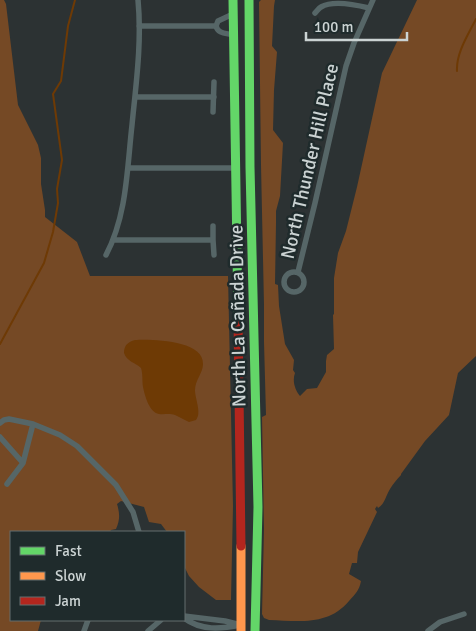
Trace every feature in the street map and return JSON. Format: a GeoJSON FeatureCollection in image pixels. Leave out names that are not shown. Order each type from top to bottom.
{"type":"FeatureCollection","features":[{"type":"Feature","properties":{"kind":"main road","name":"North La Cañada Drive"},"geometry":{"type":"LineString","coordinates":[[233,0],[237,302],[242,486],[241,628]]}},
{"type":"Feature","properties":{"kind":"main road","name":"North La Cañada Drive"},"geometry":{"type":"LineString","coordinates":[[249,0],[250,167],[258,507],[255,631]]}},
{"type":"Feature","properties":{"kind":"main road"},"geometry":{"type":"LineString","coordinates":[[237,302],[253,302]]}},
{"type":"Feature","properties":{"kind":"street"},"geometry":{"type":"LineString","coordinates":[[106,255],[114,240],[122,213],[128,168],[139,61],[138,0]]}},
{"type":"Feature","properties":{"kind":"street","name":"North Thunder Hill Place"},"geometry":{"type":"LineString","coordinates":[[298,272],[348,61],[372,0]]}},
{"type":"Feature","properties":{"kind":"street"},"geometry":{"type":"LineString","coordinates":[[315,12],[322,6],[331,4],[356,5],[369,8]]}},
{"type":"Feature","properties":{"kind":"street"},"geometry":{"type":"LineString","coordinates":[[216,26],[218,21],[233,14]]}},
{"type":"Feature","properties":{"kind":"street"},"geometry":{"type":"LineString","coordinates":[[139,26],[216,26]]}},
{"type":"Feature","properties":{"kind":"street"},"geometry":{"type":"LineString","coordinates":[[216,26],[220,32],[233,35]]}},
{"type":"Feature","properties":{"kind":"street"},"geometry":{"type":"LineString","coordinates":[[213,112],[214,82]]}},
{"type":"Feature","properties":{"kind":"street"},"geometry":{"type":"LineString","coordinates":[[135,98],[214,97]]}},
{"type":"Feature","properties":{"kind":"street"},"geometry":{"type":"LineString","coordinates":[[128,168],[235,168]]}},
{"type":"Feature","properties":{"kind":"street"},"geometry":{"type":"LineString","coordinates":[[213,226],[214,256]]}},
{"type":"Feature","properties":{"kind":"street"},"geometry":{"type":"LineString","coordinates":[[114,240],[213,240]]}},
{"type":"Feature","properties":{"kind":"street"},"geometry":{"type":"LineString","coordinates":[[0,423],[10,419],[33,424],[46,428],[77,446],[116,485],[133,512],[139,531]]}},
{"type":"Feature","properties":{"kind":"street"},"geometry":{"type":"LineString","coordinates":[[7,484],[23,463],[33,424]]}},
{"type":"Feature","properties":{"kind":"street"},"geometry":{"type":"LineString","coordinates":[[0,437],[23,463]]}},
{"type":"Feature","properties":{"kind":"street"},"geometry":{"type":"LineString","coordinates":[[428,631],[440,622],[464,614]]}},
{"type":"Feature","properties":{"kind":"street"},"geometry":{"type":"LineString","coordinates":[[185,618],[190,624],[206,628],[241,628]]}},
{"type":"Feature","properties":{"kind":"street"},"geometry":{"type":"LineString","coordinates":[[148,631],[160,621]]}},
{"type":"Feature","properties":{"kind":"shaded area"},"geometry":{"type":"Polygon","coordinates":[[[0,0],[4,0],[18,105],[38,145],[41,158],[41,184],[45,217],[77,242],[90,276],[228,276],[233,506],[231,600],[216,600],[199,587],[189,576],[185,568],[185,531],[166,531],[161,524],[149,522],[144,507],[121,501],[117,504],[119,517],[116,529],[110,531],[10,531],[10,621],[41,621],[38,631],[0,631],[0,0]]]}},
{"type":"Feature","properties":{"kind":"shaded area"},"geometry":{"type":"Polygon","coordinates":[[[261,0],[275,0],[272,46],[277,52],[273,130],[283,143],[280,196],[276,211],[275,284],[278,285],[285,344],[294,360],[295,388],[300,396],[307,389],[317,388],[326,372],[327,355],[334,349],[334,278],[338,253],[346,231],[357,187],[382,73],[417,0],[476,0],[476,356],[458,373],[449,415],[425,441],[392,485],[382,504],[375,509],[377,512],[358,552],[357,563],[352,563],[349,574],[361,581],[357,592],[341,609],[332,615],[302,621],[269,620],[264,618],[262,614],[264,529],[262,417],[266,415],[259,2],[261,0]]]}},
{"type":"Feature","properties":{"kind":"shaded area"},"geometry":{"type":"Polygon","coordinates":[[[135,340],[175,343],[195,350],[201,356],[203,367],[195,390],[198,410],[196,420],[189,422],[175,415],[159,414],[150,407],[144,391],[141,368],[129,360],[124,353],[127,344],[135,340]]]}},
{"type":"Feature","properties":{"kind":"waterway"},"geometry":{"type":"LineString","coordinates":[[0,344],[44,263],[53,232],[62,160],[53,94],[61,81],[68,26],[75,0]]}},
{"type":"Feature","properties":{"kind":"waterway"},"geometry":{"type":"LineString","coordinates":[[457,71],[460,51],[476,19]]}},
{"type":"Feature","properties":{"kind":"traffic: fast"},"geometry":{"type":"LineString","coordinates":[[233,0],[238,317]]}},
{"type":"Feature","properties":{"kind":"traffic: fast"},"geometry":{"type":"LineString","coordinates":[[249,0],[250,167],[258,507],[255,631]]}},
{"type":"Feature","properties":{"kind":"traffic: slow"},"geometry":{"type":"LineString","coordinates":[[241,546],[241,631]]}},
{"type":"Feature","properties":{"kind":"traffic: jam"},"geometry":{"type":"LineString","coordinates":[[238,317],[241,546]]}}]}
